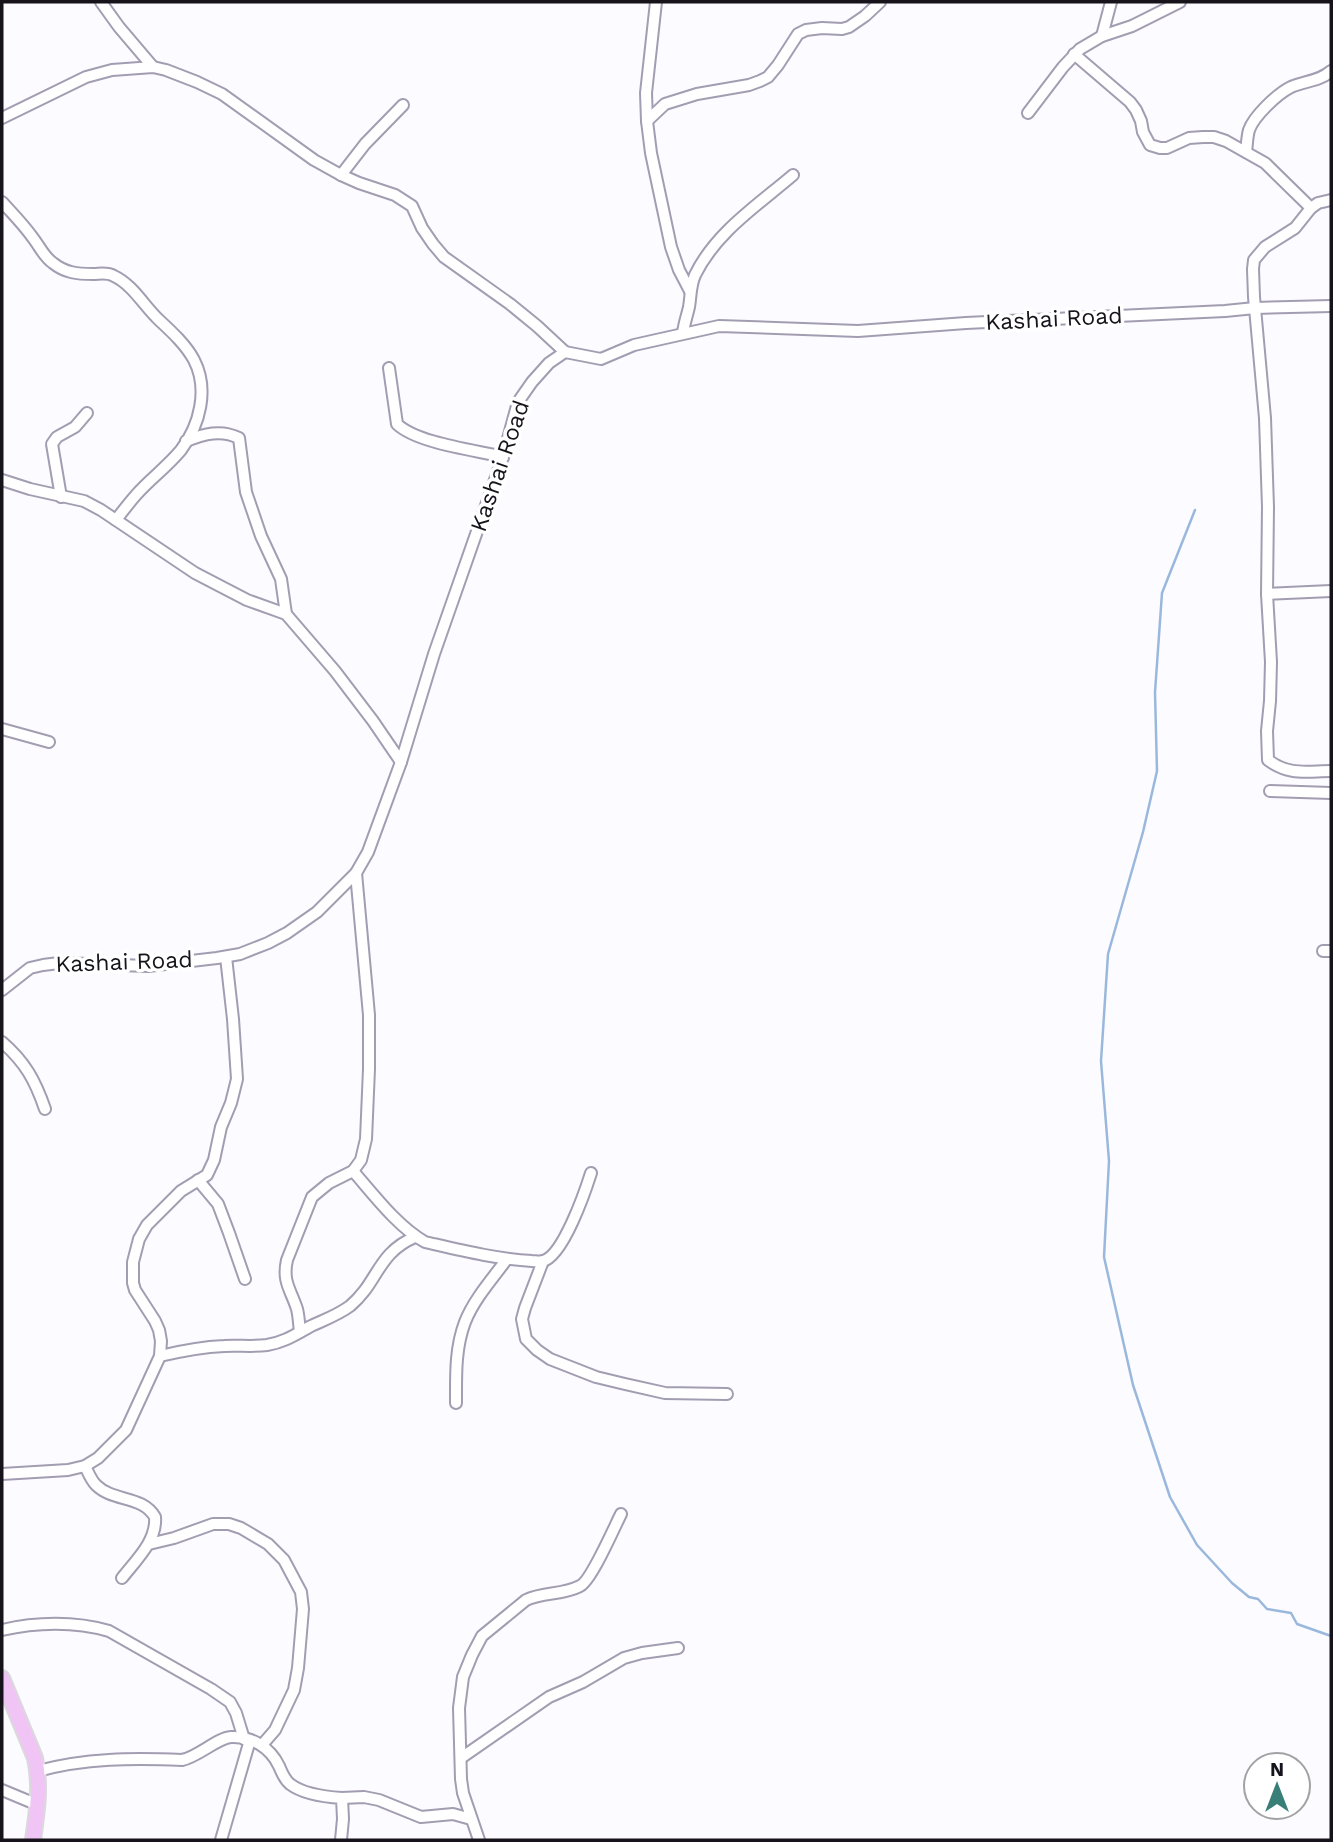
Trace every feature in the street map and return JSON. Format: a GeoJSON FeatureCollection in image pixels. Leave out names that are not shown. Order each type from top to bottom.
{"type":"FeatureCollection","features":[{"type":"Feature","properties":{"kind":"main road"},"geometry":{"type":"LineString","coordinates":[[2,1678],[38,1771],[38,1805],[33,1840]]}},
{"type":"Feature","properties":{"kind":"street"},"geometry":{"type":"LineString","coordinates":[[101,2],[153,67]]}},
{"type":"Feature","properties":{"kind":"street"},"geometry":{"type":"LineString","coordinates":[[656,2],[646,93],[647,121],[671,247],[690,291]]}},
{"type":"Feature","properties":{"kind":"street"},"geometry":{"type":"LineString","coordinates":[[647,121],[665,104],[697,94],[749,85],[768,77],[798,34],[806,30],[849,27],[880,2]]}},
{"type":"Feature","properties":{"kind":"street"},"geometry":{"type":"LineString","coordinates":[[1102,36],[1111,2]]}},
{"type":"Feature","properties":{"kind":"street"},"geometry":{"type":"LineString","coordinates":[[1028,113],[1080,49],[1102,36],[1132,26],[1180,2]]}},
{"type":"Feature","properties":{"kind":"street"},"geometry":{"type":"LineString","coordinates":[[1074,54],[1130,102],[1150,145],[1160,149],[1189,138],[1214,137],[1265,163],[1311,208]]}},
{"type":"Feature","properties":{"kind":"street"},"geometry":{"type":"LineString","coordinates":[[2,118],[86,77],[113,70],[153,67],[184,77],[222,94],[314,160],[359,183],[395,195],[412,206],[422,228],[444,257],[510,304],[565,352]]}},
{"type":"Feature","properties":{"kind":"street"},"geometry":{"type":"LineString","coordinates":[[1245,152],[1254,121],[1279,95],[1289,88],[1321,79],[1331,71]]}},
{"type":"Feature","properties":{"kind":"street"},"geometry":{"type":"LineString","coordinates":[[341,175],[365,144],[403,105]]}},
{"type":"Feature","properties":{"kind":"street"},"geometry":{"type":"LineString","coordinates":[[683,333],[695,275],[709,253],[727,230],[793,175]]}},
{"type":"Feature","properties":{"kind":"street"},"geometry":{"type":"LineString","coordinates":[[1331,200],[1318,203],[1295,228],[1265,247],[1255,260],[1253,269],[1268,508],[1271,662],[1266,732],[1268,760],[1279,769],[1297,772],[1331,771]]}},
{"type":"Feature","properties":{"kind":"street"},"geometry":{"type":"LineString","coordinates":[[2,202],[52,263],[76,274],[113,275],[175,334],[195,361],[202,387],[200,413],[192,431],[160,474],[137,494],[116,520]]}},
{"type":"Feature","properties":{"kind":"street","name":"Kashai Road"},"geometry":{"type":"LineString","coordinates":[[2,990],[30,968],[43,965],[59,963],[148,966],[240,954],[287,933],[317,912],[356,873],[368,852],[401,762],[434,654],[503,457],[518,402],[549,363],[565,352],[601,359],[634,345],[719,326],[858,331],[966,323],[1331,306]]}},
{"type":"Feature","properties":{"kind":"street"},"geometry":{"type":"LineString","coordinates":[[389,368],[397,424],[403,430],[423,439],[503,457]]}},
{"type":"Feature","properties":{"kind":"street"},"geometry":{"type":"LineString","coordinates":[[61,497],[52,444],[57,437],[75,427],[87,413]]}},
{"type":"Feature","properties":{"kind":"street"},"geometry":{"type":"LineString","coordinates":[[186,441],[209,433],[227,433],[239,438],[246,492],[261,536],[281,579],[286,614]]}},
{"type":"Feature","properties":{"kind":"street"},"geometry":{"type":"LineString","coordinates":[[2,480],[84,501],[195,573],[247,600],[286,614],[335,671],[401,762]]}},
{"type":"Feature","properties":{"kind":"street"},"geometry":{"type":"LineString","coordinates":[[1268,593],[1331,591]]}},
{"type":"Feature","properties":{"kind":"street"},"geometry":{"type":"LineString","coordinates":[[2,729],[50,742]]}},
{"type":"Feature","properties":{"kind":"street"},"geometry":{"type":"LineString","coordinates":[[1270,791],[1331,793]]}},
{"type":"Feature","properties":{"kind":"street"},"geometry":{"type":"LineString","coordinates":[[300,1332],[296,1308],[286,1283],[287,1260],[312,1197],[329,1183],[353,1171],[361,1160],[366,1139],[369,1015],[356,873]]}},
{"type":"Feature","properties":{"kind":"street"},"geometry":{"type":"LineString","coordinates":[[2,1474],[68,1470],[85,1466],[98,1458],[126,1430],[160,1356],[159,1330],[133,1283],[134,1253],[147,1225],[181,1191],[207,1175],[211,1169],[221,1127],[232,1103],[237,1079],[226,957]]}},
{"type":"Feature","properties":{"kind":"street"},"geometry":{"type":"LineString","coordinates":[[2,1042],[27,1069],[37,1085],[45,1109]]}},
{"type":"Feature","properties":{"kind":"street"},"geometry":{"type":"LineString","coordinates":[[353,1171],[404,1227],[425,1242],[508,1259],[543,1261]]}},
{"type":"Feature","properties":{"kind":"street"},"geometry":{"type":"LineString","coordinates":[[591,1172],[575,1216],[562,1241],[552,1255],[543,1261],[522,1319],[526,1339],[550,1359],[596,1377],[665,1393],[727,1394]]}},
{"type":"Feature","properties":{"kind":"street"},"geometry":{"type":"LineString","coordinates":[[198,1180],[218,1204],[244,1279]]}},
{"type":"Feature","properties":{"kind":"street"},"geometry":{"type":"LineString","coordinates":[[160,1356],[201,1347],[266,1345],[288,1340],[349,1306],[363,1293],[383,1261],[405,1241],[415,1237]]}},
{"type":"Feature","properties":{"kind":"street"},"geometry":{"type":"LineString","coordinates":[[456,1403],[456,1366],[466,1320],[486,1287],[508,1259]]}},
{"type":"Feature","properties":{"kind":"street"},"geometry":{"type":"LineString","coordinates":[[85,1466],[98,1487],[139,1503],[155,1517],[156,1524],[149,1544],[122,1578]]}},
{"type":"Feature","properties":{"kind":"street"},"geometry":{"type":"LineString","coordinates":[[479,1840],[463,1793],[459,1708],[463,1677],[472,1655],[482,1636],[526,1601],[571,1590],[584,1584],[621,1514]]}},
{"type":"Feature","properties":{"kind":"street"},"geometry":{"type":"LineString","coordinates":[[149,1544],[214,1524],[229,1524],[268,1544],[284,1560],[301,1592],[303,1609],[298,1668],[294,1690],[282,1716],[275,1730],[262,1745]]}},
{"type":"Feature","properties":{"kind":"street"},"geometry":{"type":"LineString","coordinates":[[2,1630],[39,1624],[94,1626],[109,1631],[230,1702],[247,1740],[220,1840]]}},
{"type":"Feature","properties":{"kind":"street"},"geometry":{"type":"LineString","coordinates":[[461,1758],[549,1698],[624,1658],[678,1648]]}},
{"type":"Feature","properties":{"kind":"street"},"geometry":{"type":"LineString","coordinates":[[38,1771],[100,1759],[182,1760],[192,1758],[225,1738],[232,1737],[262,1745],[272,1753],[283,1775],[293,1786],[302,1790],[342,1798],[364,1797],[379,1800],[421,1817],[453,1814],[471,1819]]}},
{"type":"Feature","properties":{"kind":"street"},"geometry":{"type":"LineString","coordinates":[[2,1790],[38,1805]]}},
{"type":"Feature","properties":{"kind":"street"},"geometry":{"type":"LineString","coordinates":[[341,1840],[342,1798]]}},
{"type":"Feature","properties":{"kind":"waterway"},"geometry":{"type":"LineString","coordinates":[[1195,510],[1162,593],[1155,692],[1157,771],[1143,832],[1108,954],[1101,1061],[1109,1161],[1104,1257],[1133,1385],[1170,1497],[1197,1545],[1232,1583],[1249,1597],[1258,1599],[1267,1609],[1291,1613],[1297,1624],[1331,1636]]}}]}
